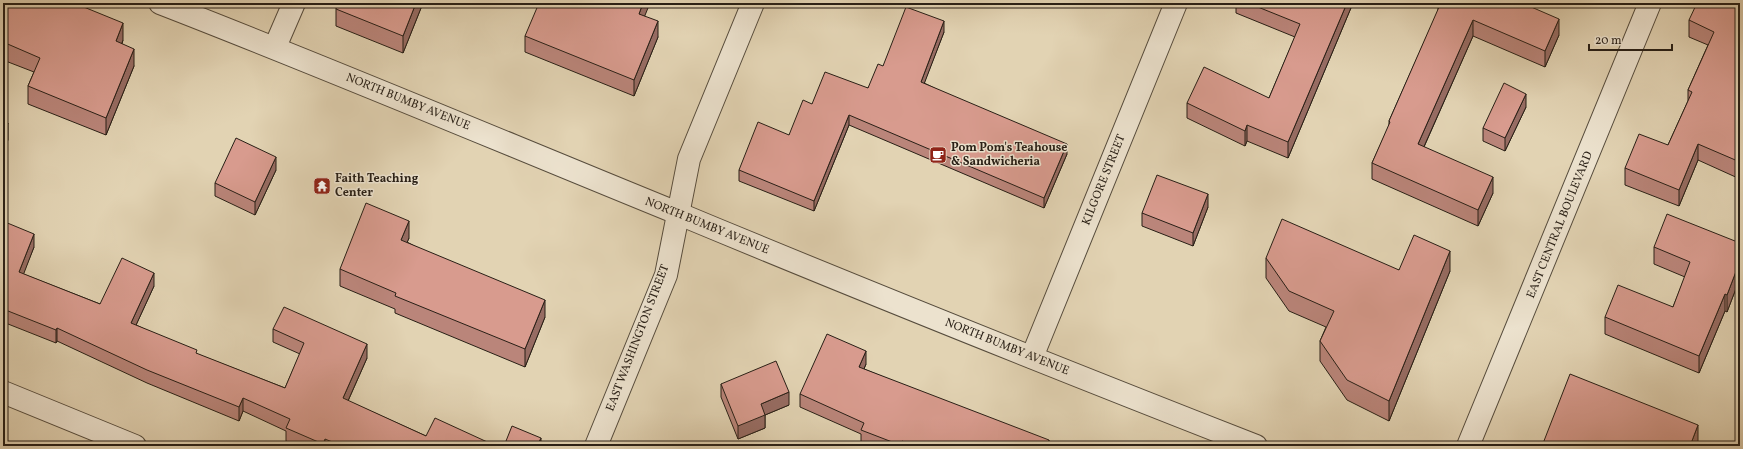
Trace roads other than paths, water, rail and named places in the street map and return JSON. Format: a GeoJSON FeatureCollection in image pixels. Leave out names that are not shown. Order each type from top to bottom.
{"type":"FeatureCollection","features":[{"type":"Feature","properties":{"kind":"street","name":"NORTH BUMBY AVENUE"},"geometry":{"type":"LineString","coordinates":[[160,3],[275,48],[1032,358],[1256,446]]}},
{"type":"Feature","properties":{"kind":"street"},"geometry":{"type":"LineString","coordinates":[[275,48],[294,3]]}},
{"type":"Feature","properties":{"kind":"street","name":"EAST WASHINGTON STREET"},"geometry":{"type":"LineString","coordinates":[[596,446],[666,275],[689,159],[753,3]]}},
{"type":"Feature","properties":{"kind":"street","name":"KILGORE STREET"},"geometry":{"type":"LineString","coordinates":[[1032,358],[1176,3]]}},
{"type":"Feature","properties":{"kind":"street","name":"EAST CENTRAL BOULEVARD"},"geometry":{"type":"LineString","coordinates":[[1468,446],[1650,3]]}},
{"type":"Feature","properties":{"kind":"street"},"geometry":{"type":"LineString","coordinates":[[3,392],[135,446]]}},
{"type":"Feature","properties":{"kind":"place","name":"Pom Pom's Teahouse & Sandwicheria"},"geometry":{"type":"Point","coordinates":[938,155]}},
{"type":"Feature","properties":{"kind":"place","name":"Faith Teaching Center"},"geometry":{"type":"Point","coordinates":[322,186]}}]}
